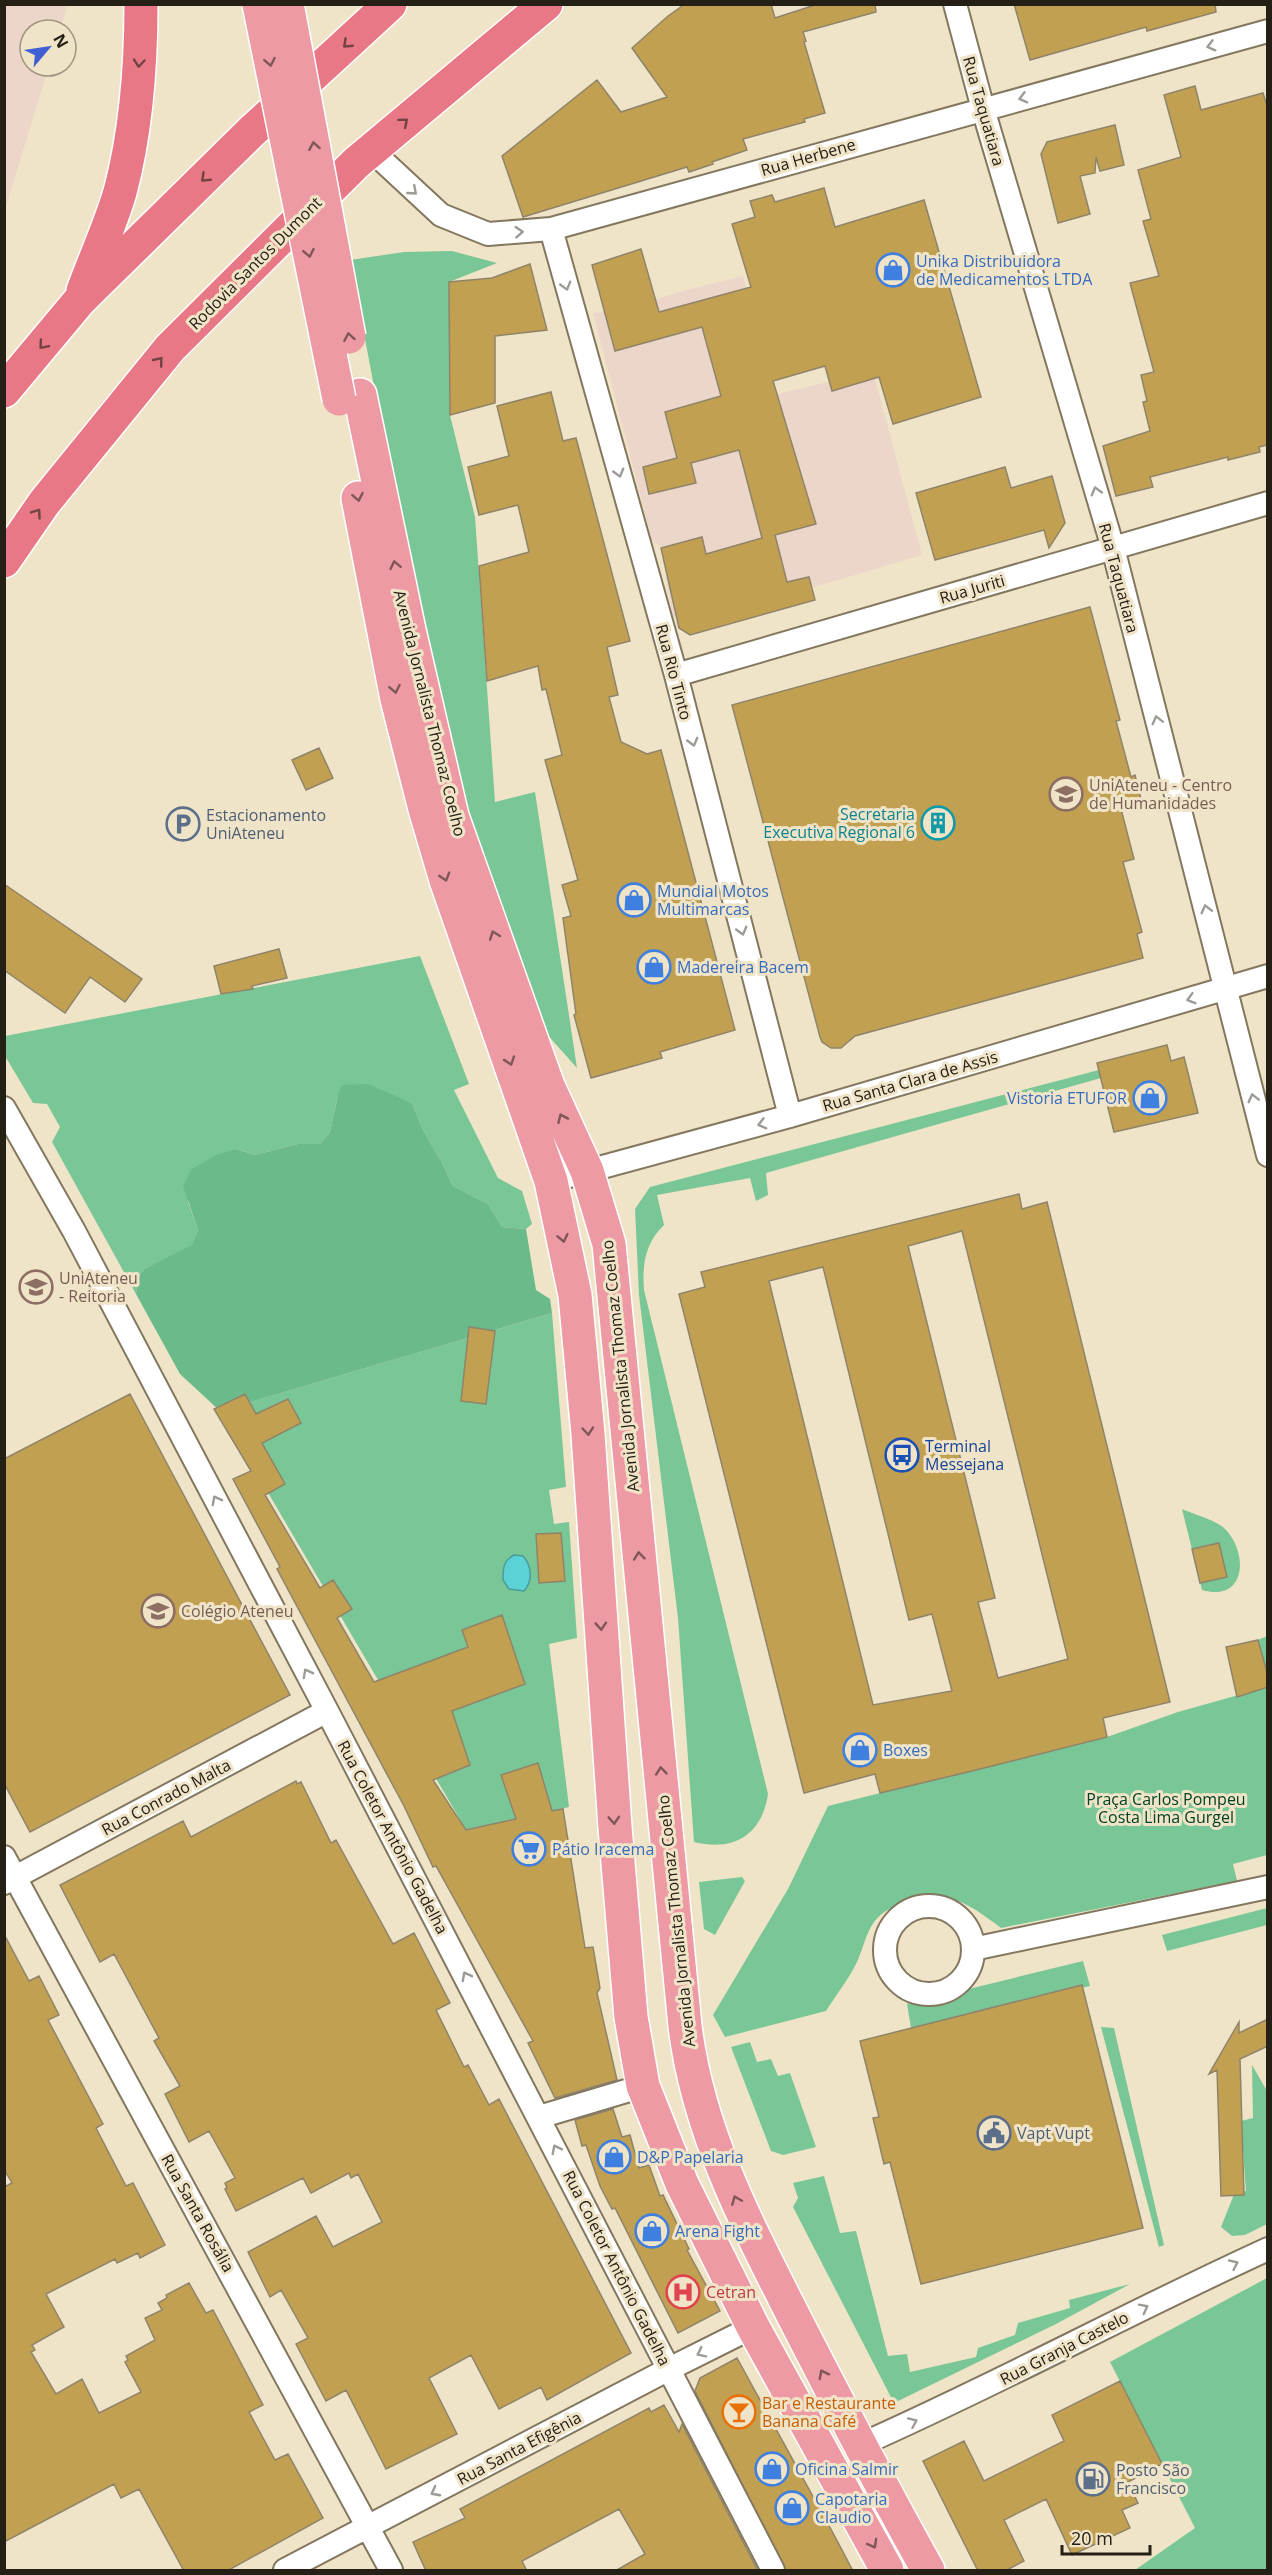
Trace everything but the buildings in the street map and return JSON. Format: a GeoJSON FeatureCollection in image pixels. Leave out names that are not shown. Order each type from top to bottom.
{"type":"FeatureCollection","features":[{"type":"Feature","properties":{"kind":"highway"},"geometry":{"type":"LineString","coordinates":[[81,300],[108,230],[120,190],[134,120],[141,4]]}},
{"type":"Feature","properties":{"kind":"highway"},"geometry":{"type":"LineString","coordinates":[[4,391],[81,300],[252,131],[390,4]]}},
{"type":"Feature","properties":{"kind":"highway","name":"Rodovia Santos Dumont"},"geometry":{"type":"LineString","coordinates":[[4,561],[44,503],[170,348],[371,150],[546,4]]}},
{"type":"Feature","properties":{"kind":"main road","name":"Avenida Jornalista Thomaz Coelho"},"geometry":{"type":"LineString","coordinates":[[259,4],[349,397],[409,630],[452,816],[548,1086],[587,1171],[609,1244],[685,2026],[693,2082],[710,2136],[744,2218],[860,2445],[928,2571]]}},
{"type":"Feature","properties":{"kind":"main road","name":"Avenida Jornalista Thomaz Coelho"},"geometry":{"type":"LineString","coordinates":[[287,4],[398,699],[425,809],[446,880],[551,1181],[578,1321],[631,2018],[643,2086],[682,2184],[753,2327],[887,2571]]}},
{"type":"Feature","properties":{"kind":"street","name":"Rua Taquatiara"},"geometry":{"type":"LineString","coordinates":[[955,4],[983,109],[1113,548],[1268,1155]]}},
{"type":"Feature","properties":{"kind":"street","name":"Rua Herbene"},"geometry":{"type":"LineString","coordinates":[[371,150],[441,215],[488,234],[551,229],[1268,31]]}},
{"type":"Feature","properties":{"kind":"street","name":"Rua Rio Tinto"},"geometry":{"type":"LineString","coordinates":[[551,229],[676,675],[790,1116]]}},
{"type":"Feature","properties":{"kind":"street","name":"Rua Juriti"},"geometry":{"type":"LineString","coordinates":[[676,675],[1268,503]]}},
{"type":"Feature","properties":{"kind":"street","name":"Rua Santa Clara de Assis"},"geometry":{"type":"LineString","coordinates":[[551,1181],[790,1116],[1268,976]]}},
{"type":"Feature","properties":{"kind":"street","name":"Rua Coletor Antônio Gadelha"},"geometry":{"type":"LineString","coordinates":[[4,1108],[80,1241],[539,2116],[773,2571]]}},
{"type":"Feature","properties":{"kind":"street","name":"Rua Conrado Malta"},"geometry":{"type":"LineString","coordinates":[[10,1880],[327,1711]]}},
{"type":"Feature","properties":{"kind":"street","name":"Rua Santa Rosália"},"geometry":{"type":"LineString","coordinates":[[4,1857],[10,1880],[392,2571]]}},
{"type":"Feature","properties":{"kind":"street"},"geometry":{"type":"LineString","coordinates":[[973,1949],[1268,1887]]}},
{"type":"Feature","properties":{"kind":"street"},"geometry":{"type":"LineString","coordinates":[[539,2116],[643,2086]]}},
{"type":"Feature","properties":{"kind":"street","name":"Rua Granja Castelo"},"geometry":{"type":"LineString","coordinates":[[860,2445],[949,2406],[1200,2280],[1268,2249]]}},
{"type":"Feature","properties":{"kind":"street","name":"Rua Santa Efigênia"},"geometry":{"type":"LineString","coordinates":[[285,2571],[753,2327]]}},
{"type":"Feature","properties":{"kind":"shaded area"},"geometry":{"type":"Polygon","coordinates":[[[5,4],[68,5],[64,18],[18,18],[18,78],[45,78],[5,210],[5,4]]]}},
{"type":"Feature","properties":{"kind":"shaded area"},"geometry":{"type":"Polygon","coordinates":[[[743,276],[778,394],[873,371],[922,555],[688,625],[672,615],[661,548],[652,540],[593,313],[621,310],[686,290],[743,276]]]}},
{"type":"Feature","properties":{"kind":"green space"},"geometry":{"type":"Polygon","coordinates":[[[452,251],[497,263],[449,282],[450,415],[475,517],[495,802],[535,792],[577,1068],[544,1031],[467,808],[418,618],[350,260],[404,252],[452,251]]]}},
{"type":"Feature","properties":{"kind":"green space"},"geometry":{"type":"Polygon","coordinates":[[[420,956],[469,1084],[454,1090],[498,1178],[522,1191],[532,1224],[526,1229],[502,1227],[488,1204],[453,1186],[422,1128],[412,1103],[394,1096],[338,1095],[330,1132],[320,1144],[298,1144],[255,1155],[236,1149],[188,1202],[198,1230],[192,1246],[144,1269],[137,1279],[136,1294],[52,1142],[60,1127],[47,1104],[33,1103],[5,1056],[5,1036],[420,956]]]}},
{"type":"Feature","properties":{"kind":"green space"},"geometry":{"type":"Polygon","coordinates":[[[1099,1070],[1101,1078],[766,1173],[768,1195],[756,1201],[750,1178],[657,1195],[664,1225],[653,1239],[646,1255],[644,1290],[768,1794],[760,1820],[744,1837],[722,1844],[694,1842],[678,1618],[639,1295],[635,1209],[650,1187],[1099,1070]]]}},
{"type":"Feature","properties":{"kind":"green space"},"geometry":{"type":"Polygon","coordinates":[[[368,1084],[412,1103],[422,1128],[453,1186],[488,1204],[502,1227],[526,1229],[536,1290],[550,1299],[552,1313],[220,1411],[180,1374],[136,1294],[137,1279],[144,1269],[192,1245],[198,1230],[183,1186],[192,1169],[216,1155],[236,1149],[255,1155],[298,1144],[320,1144],[330,1132],[342,1085],[368,1084]]]}},
{"type":"Feature","properties":{"kind":"green space"},"geometry":{"type":"Polygon","coordinates":[[[552,1313],[566,1487],[549,1490],[554,1524],[569,1522],[577,1638],[549,1644],[569,1807],[468,1833],[220,1411],[552,1313]]]}},
{"type":"Feature","properties":{"kind":"green space"},"geometry":{"type":"Polygon","coordinates":[[[1182,1509],[1217,1523],[1233,1539],[1238,1550],[1239,1573],[1235,1583],[1228,1589],[1217,1592],[1202,1590],[1182,1509]]]}},
{"type":"Feature","properties":{"kind":"green space"},"geometry":{"type":"Polygon","coordinates":[[[1267,1636],[1267,1676],[1258,1640],[1267,1636]]]}},
{"type":"Feature","properties":{"kind":"green space","name":"Praça Carlos Pompeu Costa Lima Gurgel"},"geometry":{"type":"Polygon","coordinates":[[[1267,1687],[1267,1855],[1233,1864],[1237,1881],[1001,1928],[967,1905],[945,1897],[933,1896],[905,1902],[884,1912],[874,1922],[853,1970],[826,2011],[725,2037],[713,2015],[788,1889],[828,1806],[1107,1737],[1178,1712],[1267,1687]]]}},
{"type":"Feature","properties":{"kind":"green space"},"geometry":{"type":"Polygon","coordinates":[[[742,1877],[745,1881],[715,1935],[704,1929],[699,1882],[742,1877]]]}},
{"type":"Feature","properties":{"kind":"green space"},"geometry":{"type":"Polygon","coordinates":[[[1267,1908],[1267,1925],[1167,1951],[1162,1935],[1267,1908]]]}},
{"type":"Feature","properties":{"kind":"green space"},"geometry":{"type":"Polygon","coordinates":[[[1083,1961],[1090,1986],[911,2028],[907,2004],[1083,1961]]]}},
{"type":"Feature","properties":{"kind":"green space"},"geometry":{"type":"Polygon","coordinates":[[[1101,2027],[1114,2028],[1164,2245],[1159,2247],[1101,2027]]]}},
{"type":"Feature","properties":{"kind":"green space"},"geometry":{"type":"Polygon","coordinates":[[[750,2042],[757,2062],[771,2059],[778,2076],[790,2073],[816,2147],[783,2155],[771,2151],[731,2047],[750,2042]]]}},
{"type":"Feature","properties":{"kind":"green space"},"geometry":{"type":"Polygon","coordinates":[[[1252,2065],[1267,2091],[1267,2224],[1245,2235],[1232,2236],[1221,2227],[1235,2192],[1246,2191],[1241,2121],[1253,2118],[1252,2065]]]}},
{"type":"Feature","properties":{"kind":"green space"},"geometry":{"type":"Polygon","coordinates":[[[824,2176],[840,2233],[856,2231],[888,2356],[907,2354],[910,2372],[976,2357],[978,2348],[1015,2335],[1018,2323],[1070,2308],[1069,2300],[1130,2284],[1056,2324],[894,2403],[793,2207],[798,2198],[793,2183],[824,2176]]]}},
{"type":"Feature","properties":{"kind":"green space"},"geometry":{"type":"Polygon","coordinates":[[[1267,2278],[1267,2570],[1135,2570],[1195,2528],[1110,2362],[1267,2278]]]}},
{"type":"Feature","properties":{"kind":"water"},"geometry":{"type":"Polygon","coordinates":[[[514,1555],[523,1556],[530,1569],[529,1583],[524,1591],[509,1589],[503,1580],[504,1565],[514,1555]]]}},
{"type":"Feature","properties":{"kind":"place","name":"Unika Distribuidora de Medicamentos LTDA"},"geometry":{"type":"Point","coordinates":[893,270]}},
{"type":"Feature","properties":{"kind":"place","name":"UniAteneu - Centro de Humanidades"},"geometry":{"type":"Point","coordinates":[1066,794]}},
{"type":"Feature","properties":{"kind":"place","name":"Secretaria Executiva Regional 6"},"geometry":{"type":"Point","coordinates":[938,823]}},
{"type":"Feature","properties":{"kind":"place","name":"Estacionamento UniAteneu"},"geometry":{"type":"Point","coordinates":[183,824]}},
{"type":"Feature","properties":{"kind":"place","name":"Mundial Motos Multimarcas"},"geometry":{"type":"Point","coordinates":[634,900]}},
{"type":"Feature","properties":{"kind":"place","name":"Madereira Bacem"},"geometry":{"type":"Point","coordinates":[654,967]}},
{"type":"Feature","properties":{"kind":"place","name":"Vistoria ETUFOR"},"geometry":{"type":"Point","coordinates":[1150,1098]}},
{"type":"Feature","properties":{"kind":"place","name":"UniAteneu - Reitoria"},"geometry":{"type":"Point","coordinates":[36,1287]}},
{"type":"Feature","properties":{"kind":"place","name":"Terminal Messejana"},"geometry":{"type":"Point","coordinates":[902,1455]}},
{"type":"Feature","properties":{"kind":"place","name":"Colégio Ateneu"},"geometry":{"type":"Point","coordinates":[158,1611]}},
{"type":"Feature","properties":{"kind":"place","name":"Boxes"},"geometry":{"type":"Point","coordinates":[860,1750]}},
{"type":"Feature","properties":{"kind":"place","name":"Pátio Iracema"},"geometry":{"type":"Point","coordinates":[529,1849]}},
{"type":"Feature","properties":{"kind":"place","name":"Vapt Vupt"},"geometry":{"type":"Point","coordinates":[994,2133]}},
{"type":"Feature","properties":{"kind":"place","name":"D&P Papelaria"},"geometry":{"type":"Point","coordinates":[614,2157]}},
{"type":"Feature","properties":{"kind":"place","name":"Arena Fight"},"geometry":{"type":"Point","coordinates":[652,2231]}},
{"type":"Feature","properties":{"kind":"place","name":"Cetran"},"geometry":{"type":"Point","coordinates":[683,2292]}},
{"type":"Feature","properties":{"kind":"place","name":"Bar e Restaurante Banana Café"},"geometry":{"type":"Point","coordinates":[739,2412]}},
{"type":"Feature","properties":{"kind":"place","name":"Oficina Salmir"},"geometry":{"type":"Point","coordinates":[772,2469]}},
{"type":"Feature","properties":{"kind":"place","name":"Posto São Francisco"},"geometry":{"type":"Point","coordinates":[1093,2479]}},
{"type":"Feature","properties":{"kind":"place","name":"Capotaria Claudio"},"geometry":{"type":"Point","coordinates":[792,2508]}}]}
